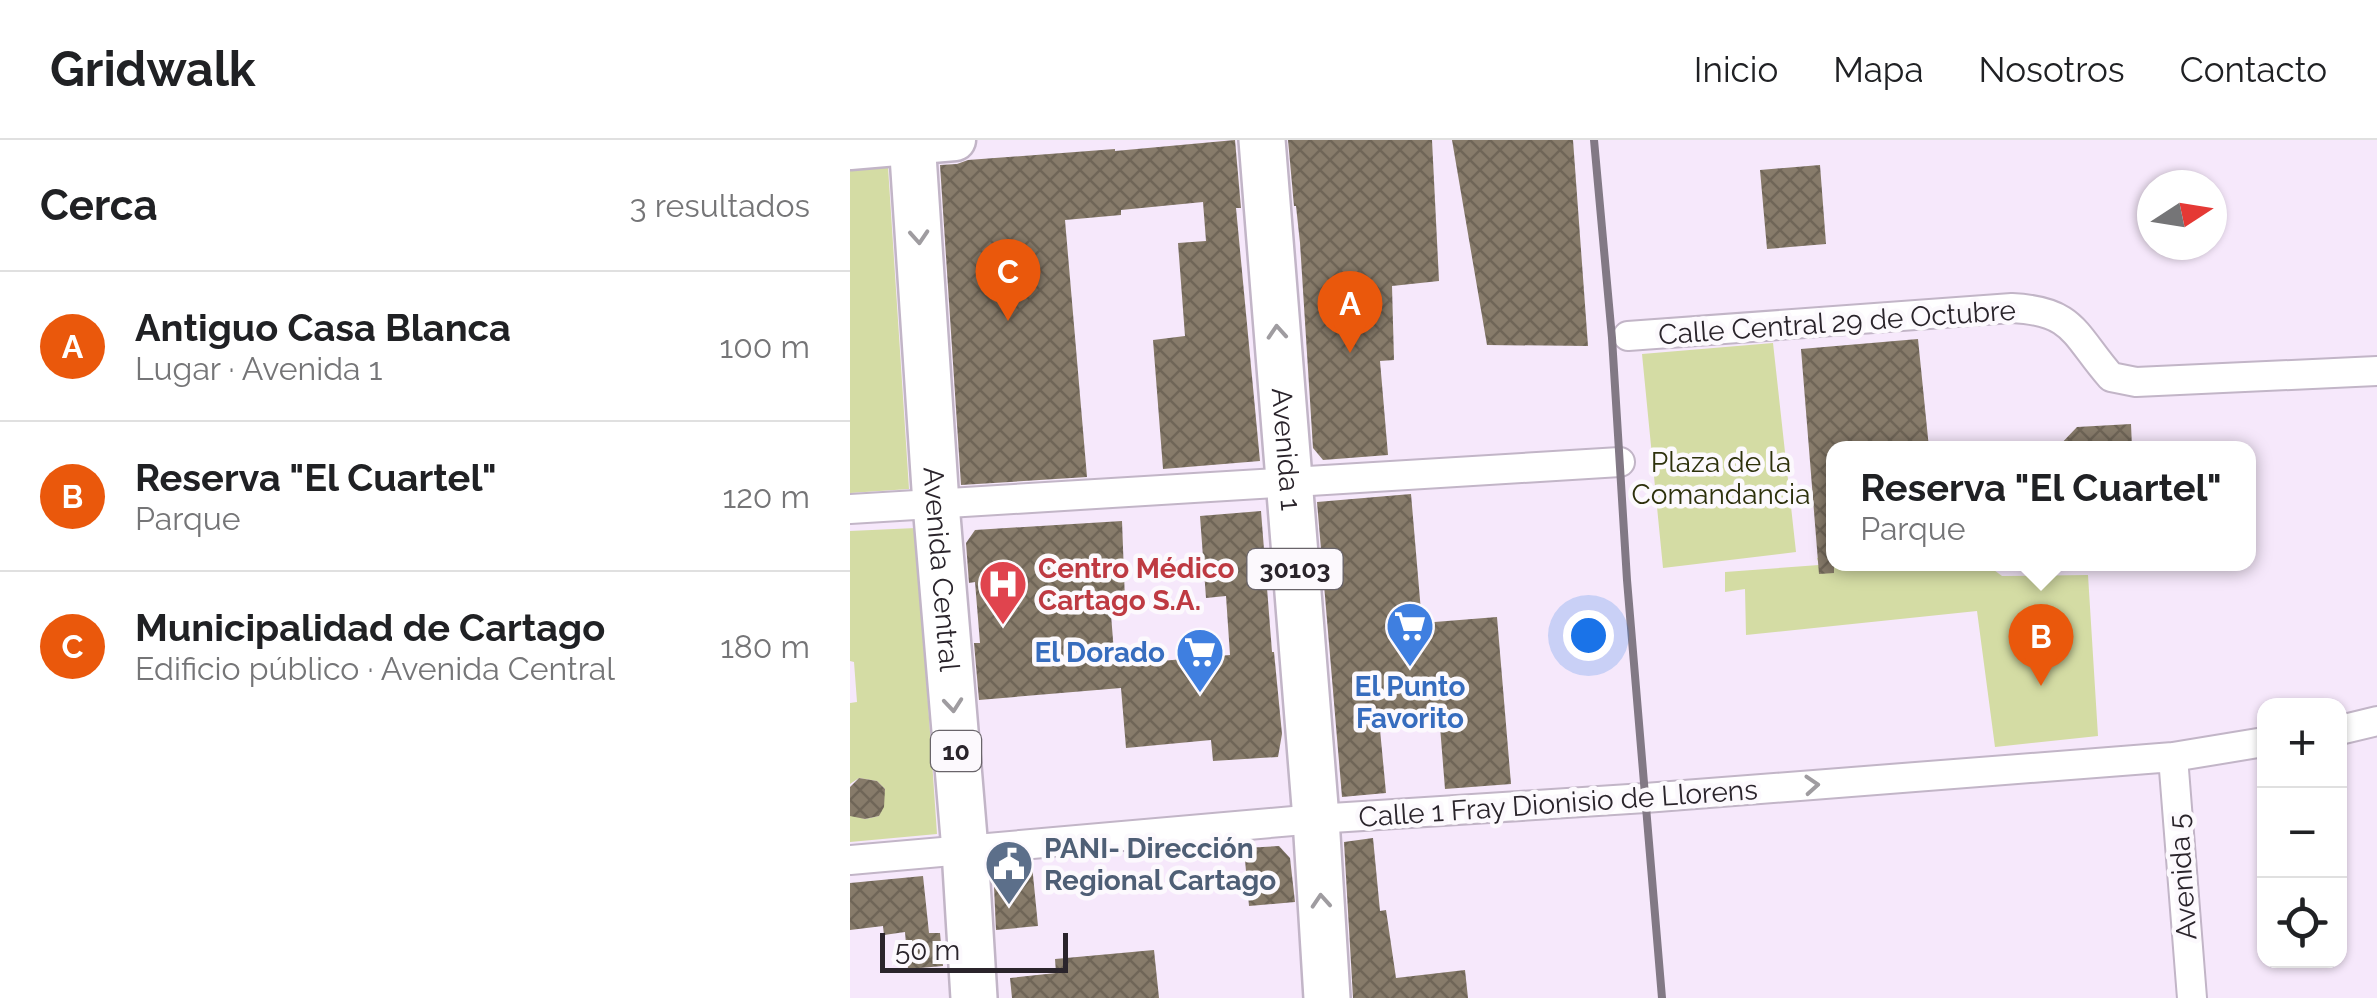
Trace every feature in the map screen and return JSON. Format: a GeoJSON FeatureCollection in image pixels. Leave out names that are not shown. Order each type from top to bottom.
{"type":"FeatureCollection","features":[{"type":"Feature","properties":{"kind":"main road","name":"Avenida 1"},"geometry":{"type":"LineString","coordinates":[[1262,140],[1327,998]]}},
{"type":"Feature","properties":{"kind":"main road","name":"Avenida Central"},"geometry":{"type":"LineString","coordinates":[[926,141],[936,504],[974,998]]}},
{"type":"Feature","properties":{"kind":"street"},"geometry":{"type":"LineString","coordinates":[[850,149],[926,141]]}},
{"type":"Feature","properties":{"kind":"street","name":"Calle Central 29 de Octubre"},"geometry":{"type":"LineString","coordinates":[[1628,336],[2040,309],[2062,318],[2110,377],[2136,382],[2377,371]]}},
{"type":"Feature","properties":{"kind":"street"},"geometry":{"type":"LineString","coordinates":[[850,509],[1620,462]]}},
{"type":"Feature","properties":{"kind":"street"},"geometry":{"type":"LineString","coordinates":[[2347,728],[2377,721]]}},
{"type":"Feature","properties":{"kind":"street","name":"Calle 1 Fray Dionisio de Llorens"},"geometry":{"type":"LineString","coordinates":[[850,860],[1316,820],[2173,757],[2257,743]]}},
{"type":"Feature","properties":{"kind":"street","name":"Avenida 5"},"geometry":{"type":"LineString","coordinates":[[2173,757],[2192,998]]}},
{"type":"Feature","properties":{"kind":"green space"},"geometry":{"type":"Polygon","coordinates":[[[888,167],[909,489],[850,493],[850,169],[888,167]]]}},
{"type":"Feature","properties":{"kind":"green space","name":"Plaza de la Comandancia"},"geometry":{"type":"Polygon","coordinates":[[[1773,343],[1796,552],[1663,568],[1642,354],[1773,343]]]}},
{"type":"Feature","properties":{"kind":"green space"},"geometry":{"type":"Polygon","coordinates":[[[916,528],[937,834],[850,842],[850,814],[865,819],[879,816],[885,789],[877,781],[859,778],[850,784],[850,703],[857,702],[854,662],[850,661],[850,531],[916,528]]]}},
{"type":"Feature","properties":{"kind":"green space"},"geometry":{"type":"Polygon","coordinates":[[[1826,557],[1826,571],[2088,575],[2098,736],[1995,747],[1977,611],[1746,635],[1745,589],[1725,592],[1725,572],[1819,565],[1817,558],[1826,557]]]}},
{"type":"Feature","properties":{"kind":"building"},"geometry":{"type":"Polygon","coordinates":[[[1235,140],[1241,208],[1236,208],[1260,461],[1163,469],[1153,340],[1185,336],[1178,243],[1206,241],[1203,202],[1065,220],[1087,477],[961,485],[940,165],[1235,140]]]}},
{"type":"Feature","properties":{"kind":"building"},"geometry":{"type":"Polygon","coordinates":[[[1288,140],[1432,140],[1439,281],[1392,286],[1394,360],[1380,361],[1388,455],[1323,460],[1313,448],[1300,243],[1288,140]]]}},
{"type":"Feature","properties":{"kind":"building"},"geometry":{"type":"Polygon","coordinates":[[[1452,140],[1573,140],[1588,346],[1487,345],[1452,140]]]}},
{"type":"Feature","properties":{"kind":"building"},"geometry":{"type":"Polygon","coordinates":[[[1820,165],[1826,244],[1767,249],[1760,170],[1820,165]]]}},
{"type":"Feature","properties":{"kind":"building"},"geometry":{"type":"Polygon","coordinates":[[[1918,339],[1928,441],[1826,441],[1826,571],[1834,573],[1819,574],[1801,349],[1918,339]]]}},
{"type":"Feature","properties":{"kind":"building"},"geometry":{"type":"Polygon","coordinates":[[[2131,424],[2132,441],[2064,441],[2077,427],[2131,424]]]}},
{"type":"Feature","properties":{"kind":"building","name":"El Punto Favorito"},"geometry":{"type":"Polygon","coordinates":[[[1411,494],[1422,623],[1497,617],[1511,784],[1445,789],[1439,714],[1379,719],[1386,793],[1342,797],[1317,502],[1411,494]]]}},
{"type":"Feature","properties":{"kind":"building"},"geometry":{"type":"Polygon","coordinates":[[[1261,511],[1282,734],[1278,757],[1213,761],[1211,740],[1126,748],[1121,688],[979,700],[974,643],[980,643],[975,582],[969,583],[966,543],[975,530],[1122,521],[1125,601],[1110,602],[1115,665],[1230,655],[1226,596],[1206,598],[1200,516],[1261,511]]]}},
{"type":"Feature","properties":{"kind":"building"},"geometry":{"type":"Polygon","coordinates":[[[859,778],[877,781],[885,789],[879,816],[850,816],[850,787],[859,778]]]}},
{"type":"Feature","properties":{"kind":"building"},"geometry":{"type":"Polygon","coordinates":[[[1373,838],[1380,911],[1386,910],[1396,978],[1465,970],[1468,998],[1353,998],[1344,842],[1373,838]]]}},
{"type":"Feature","properties":{"kind":"building"},"geometry":{"type":"Polygon","coordinates":[[[1279,846],[1290,858],[1295,902],[1249,906],[1244,848],[1279,846]]]}},
{"type":"Feature","properties":{"kind":"building","name":"PANI- Dirección Regional Cartago"},"geometry":{"type":"Polygon","coordinates":[[[1032,865],[1038,926],[996,930],[997,868],[1032,865]]]}},
{"type":"Feature","properties":{"kind":"building"},"geometry":{"type":"Polygon","coordinates":[[[923,876],[929,933],[940,933],[943,966],[908,969],[905,932],[884,935],[883,926],[850,930],[850,883],[923,876]]]}},
{"type":"Feature","properties":{"kind":"building"},"geometry":{"type":"Polygon","coordinates":[[[1154,950],[1159,998],[1012,998],[1010,978],[1056,973],[1055,959],[1154,950]]]}},
{"type":"Feature","properties":{"kind":"railway"},"geometry":{"type":"LineString","coordinates":[[1594,140],[1662,998]]}},
{"type":"Feature","properties":{"kind":"place","name":"Municipalidad de Cartago"},"geometry":{"type":"Point","coordinates":[1008,321]}},
{"type":"Feature","properties":{"kind":"place","name":"Antiguo Casa Blanca"},"geometry":{"type":"Point","coordinates":[1350,353]}},
{"type":"Feature","properties":{"kind":"place","name":"Centro Médico Cartago S.A."},"geometry":{"type":"Point","coordinates":[1003,626]}},
{"type":"Feature","properties":{"kind":"place","name":"El Punto Favorito"},"geometry":{"type":"Point","coordinates":[1410,668]}},
{"type":"Feature","properties":{"kind":"place","name":"Reserva \"El Cuartel\""},"geometry":{"type":"Point","coordinates":[2041,686]}},
{"type":"Feature","properties":{"kind":"place","name":"El Dorado"},"geometry":{"type":"Point","coordinates":[1200,694]}},
{"type":"Feature","properties":{"kind":"place","name":"PANI- Dirección Regional Cartago"},"geometry":{"type":"Point","coordinates":[1009,906]}}]}
